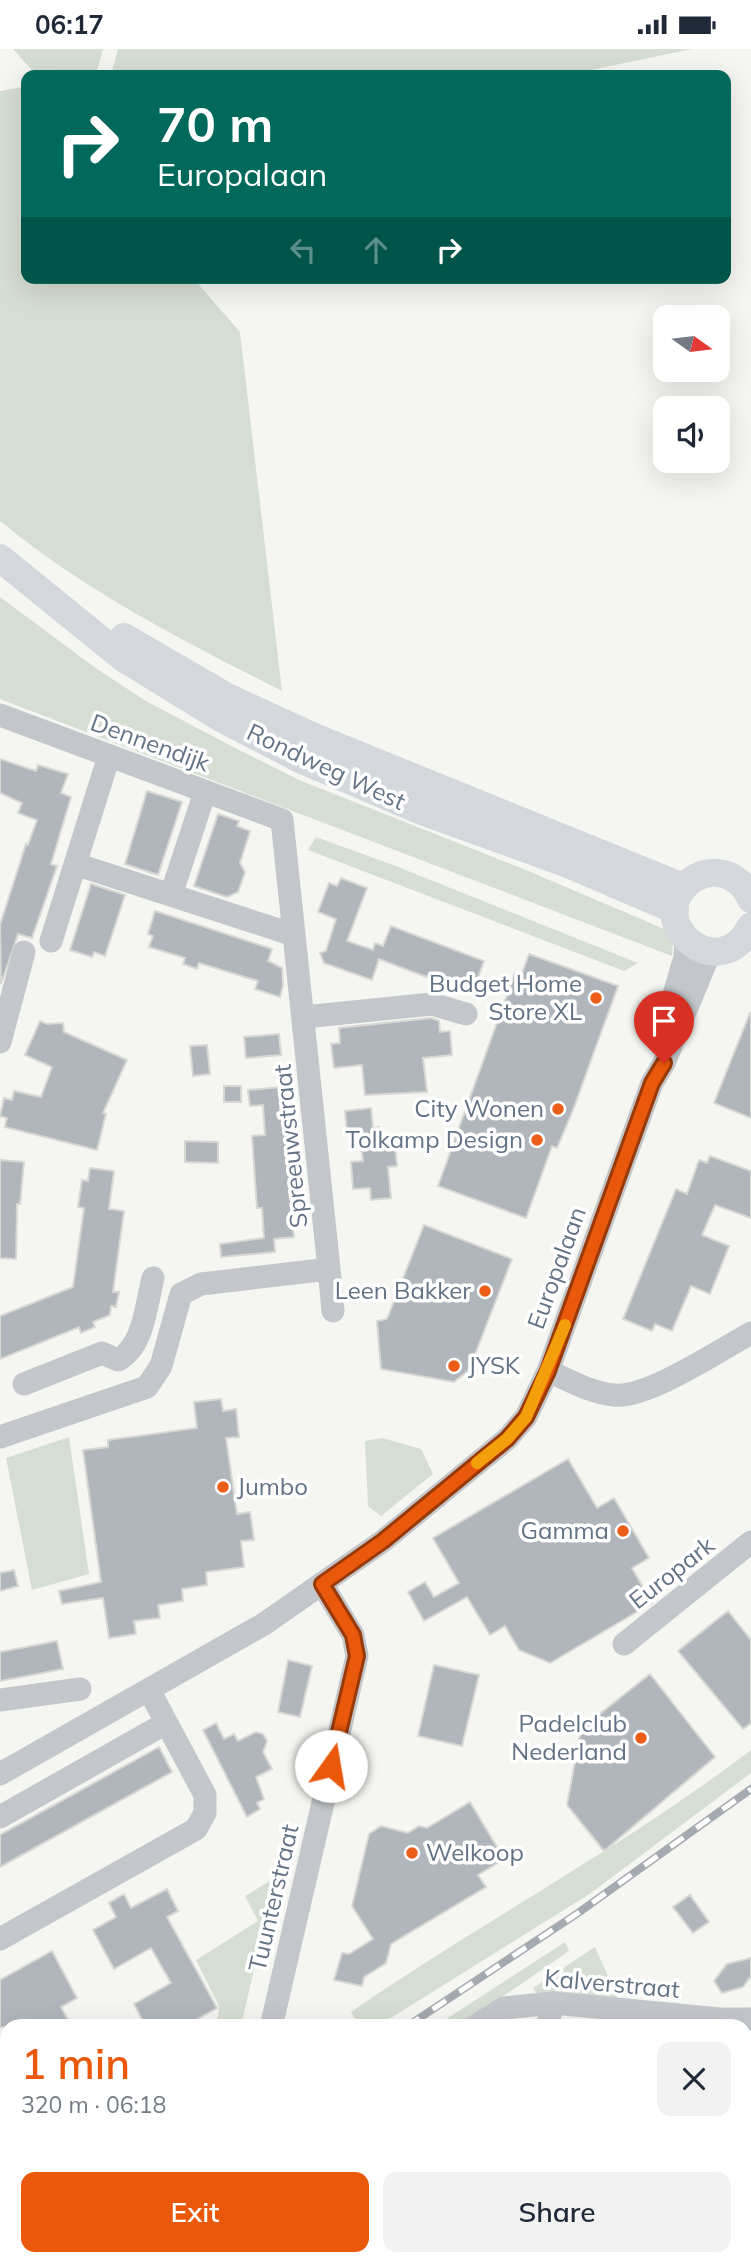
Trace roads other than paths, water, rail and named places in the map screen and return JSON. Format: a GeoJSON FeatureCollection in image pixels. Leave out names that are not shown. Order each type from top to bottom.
{"type":"FeatureCollection","features":[{"type":"Feature","properties":{"kind":"main road","name":"Rondweg West"},"geometry":{"type":"LineString","coordinates":[[5,561],[122,657],[221,718],[289,754],[422,811],[650,897],[679,899]]}},
{"type":"Feature","properties":{"kind":"main road"},"geometry":{"type":"LineString","coordinates":[[749,935],[735,946],[698,946],[676,922],[679,899],[705,874],[717,873],[740,882],[751,899]]}},
{"type":"Feature","properties":{"kind":"street","name":"Dennendijk"},"geometry":{"type":"LineString","coordinates":[[0,715],[282,820]]}},
{"type":"Feature","properties":{"kind":"street"},"geometry":{"type":"LineString","coordinates":[[51,941],[109,756]]}},
{"type":"Feature","properties":{"kind":"street"},"geometry":{"type":"LineString","coordinates":[[171,895],[201,804]]}},
{"type":"Feature","properties":{"kind":"street","name":"Spreeuwstraat"},"geometry":{"type":"LineString","coordinates":[[282,820],[333,1311]]}},
{"type":"Feature","properties":{"kind":"street"},"geometry":{"type":"LineString","coordinates":[[75,864],[295,935]]}},
{"type":"Feature","properties":{"kind":"street","name":"Europalaan"},"geometry":{"type":"LineString","coordinates":[[0,1774],[264,1624],[383,1541],[507,1439],[526,1417],[548,1371],[652,1083],[654,1062],[685,957],[698,946]]}},
{"type":"Feature","properties":{"kind":"street"},"geometry":{"type":"LineString","coordinates":[[0,1042],[24,952]]}},
{"type":"Feature","properties":{"kind":"street"},"geometry":{"type":"LineString","coordinates":[[304,1017],[432,1004],[466,1014]]}},
{"type":"Feature","properties":{"kind":"street"},"geometry":{"type":"LineString","coordinates":[[0,1437],[147,1387],[156,1377],[181,1294],[201,1284],[329,1269]]}},
{"type":"Feature","properties":{"kind":"street"},"geometry":{"type":"LineString","coordinates":[[118,1360],[127,1355],[136,1344],[153,1278]]}},
{"type":"Feature","properties":{"kind":"street"},"geometry":{"type":"LineString","coordinates":[[548,1371],[600,1393],[617,1396],[644,1392],[751,1333]]}},
{"type":"Feature","properties":{"kind":"street"},"geometry":{"type":"LineString","coordinates":[[136,1344],[164,1351]]}},
{"type":"Feature","properties":{"kind":"street"},"geometry":{"type":"LineString","coordinates":[[24,1384],[102,1353],[118,1360]]}},
{"type":"Feature","properties":{"kind":"street"},"geometry":{"type":"LineString","coordinates":[[118,1360],[124,1394]]}},
{"type":"Feature","properties":{"kind":"street","name":"Europark"},"geometry":{"type":"LineString","coordinates":[[624,1644],[751,1542]]}},
{"type":"Feature","properties":{"kind":"street","name":"Tuunterstraat"},"geometry":{"type":"LineString","coordinates":[[273,2019],[357,1656],[353,1635],[322,1584]]}},
{"type":"Feature","properties":{"kind":"street"},"geometry":{"type":"LineString","coordinates":[[0,1700],[80,1689]]}},
{"type":"Feature","properties":{"kind":"street"},"geometry":{"type":"LineString","coordinates":[[0,1939],[196,1829],[205,1813],[205,1795],[149,1691]]}},
{"type":"Feature","properties":{"kind":"street"},"geometry":{"type":"LineString","coordinates":[[0,1817],[166,1723]]}},
{"type":"Feature","properties":{"kind":"street"},"geometry":{"type":"LineString","coordinates":[[549,2019],[553,2003]]}},
{"type":"Feature","properties":{"kind":"street","name":"Kalverstraat"},"geometry":{"type":"LineString","coordinates":[[487,2019],[504,2008],[553,2003],[686,2019]]}},
{"type":"Feature","properties":{"kind":"railway"},"geometry":{"type":"LineString","coordinates":[[418,2019],[578,1913],[751,1789]]}},
{"type":"Feature","properties":{"kind":"place","name":"Budget Home Store XL"},"geometry":{"type":"Point","coordinates":[596,998]}},
{"type":"Feature","properties":{"kind":"place","name":"City Wonen"},"geometry":{"type":"Point","coordinates":[558,1109]}},
{"type":"Feature","properties":{"kind":"place","name":"Tolkamp Design"},"geometry":{"type":"Point","coordinates":[537,1140]}},
{"type":"Feature","properties":{"kind":"place","name":"Leen Bakker"},"geometry":{"type":"Point","coordinates":[485,1291]}},
{"type":"Feature","properties":{"kind":"place","name":"JYSK"},"geometry":{"type":"Point","coordinates":[454,1366]}},
{"type":"Feature","properties":{"kind":"place","name":"Jumbo"},"geometry":{"type":"Point","coordinates":[223,1487]}},
{"type":"Feature","properties":{"kind":"place","name":"Gamma"},"geometry":{"type":"Point","coordinates":[623,1531]}},
{"type":"Feature","properties":{"kind":"place","name":"Padelclub Nederland"},"geometry":{"type":"Point","coordinates":[641,1738]}},
{"type":"Feature","properties":{"kind":"place","name":"Welkoop"},"geometry":{"type":"Point","coordinates":[412,1853]}}]}
